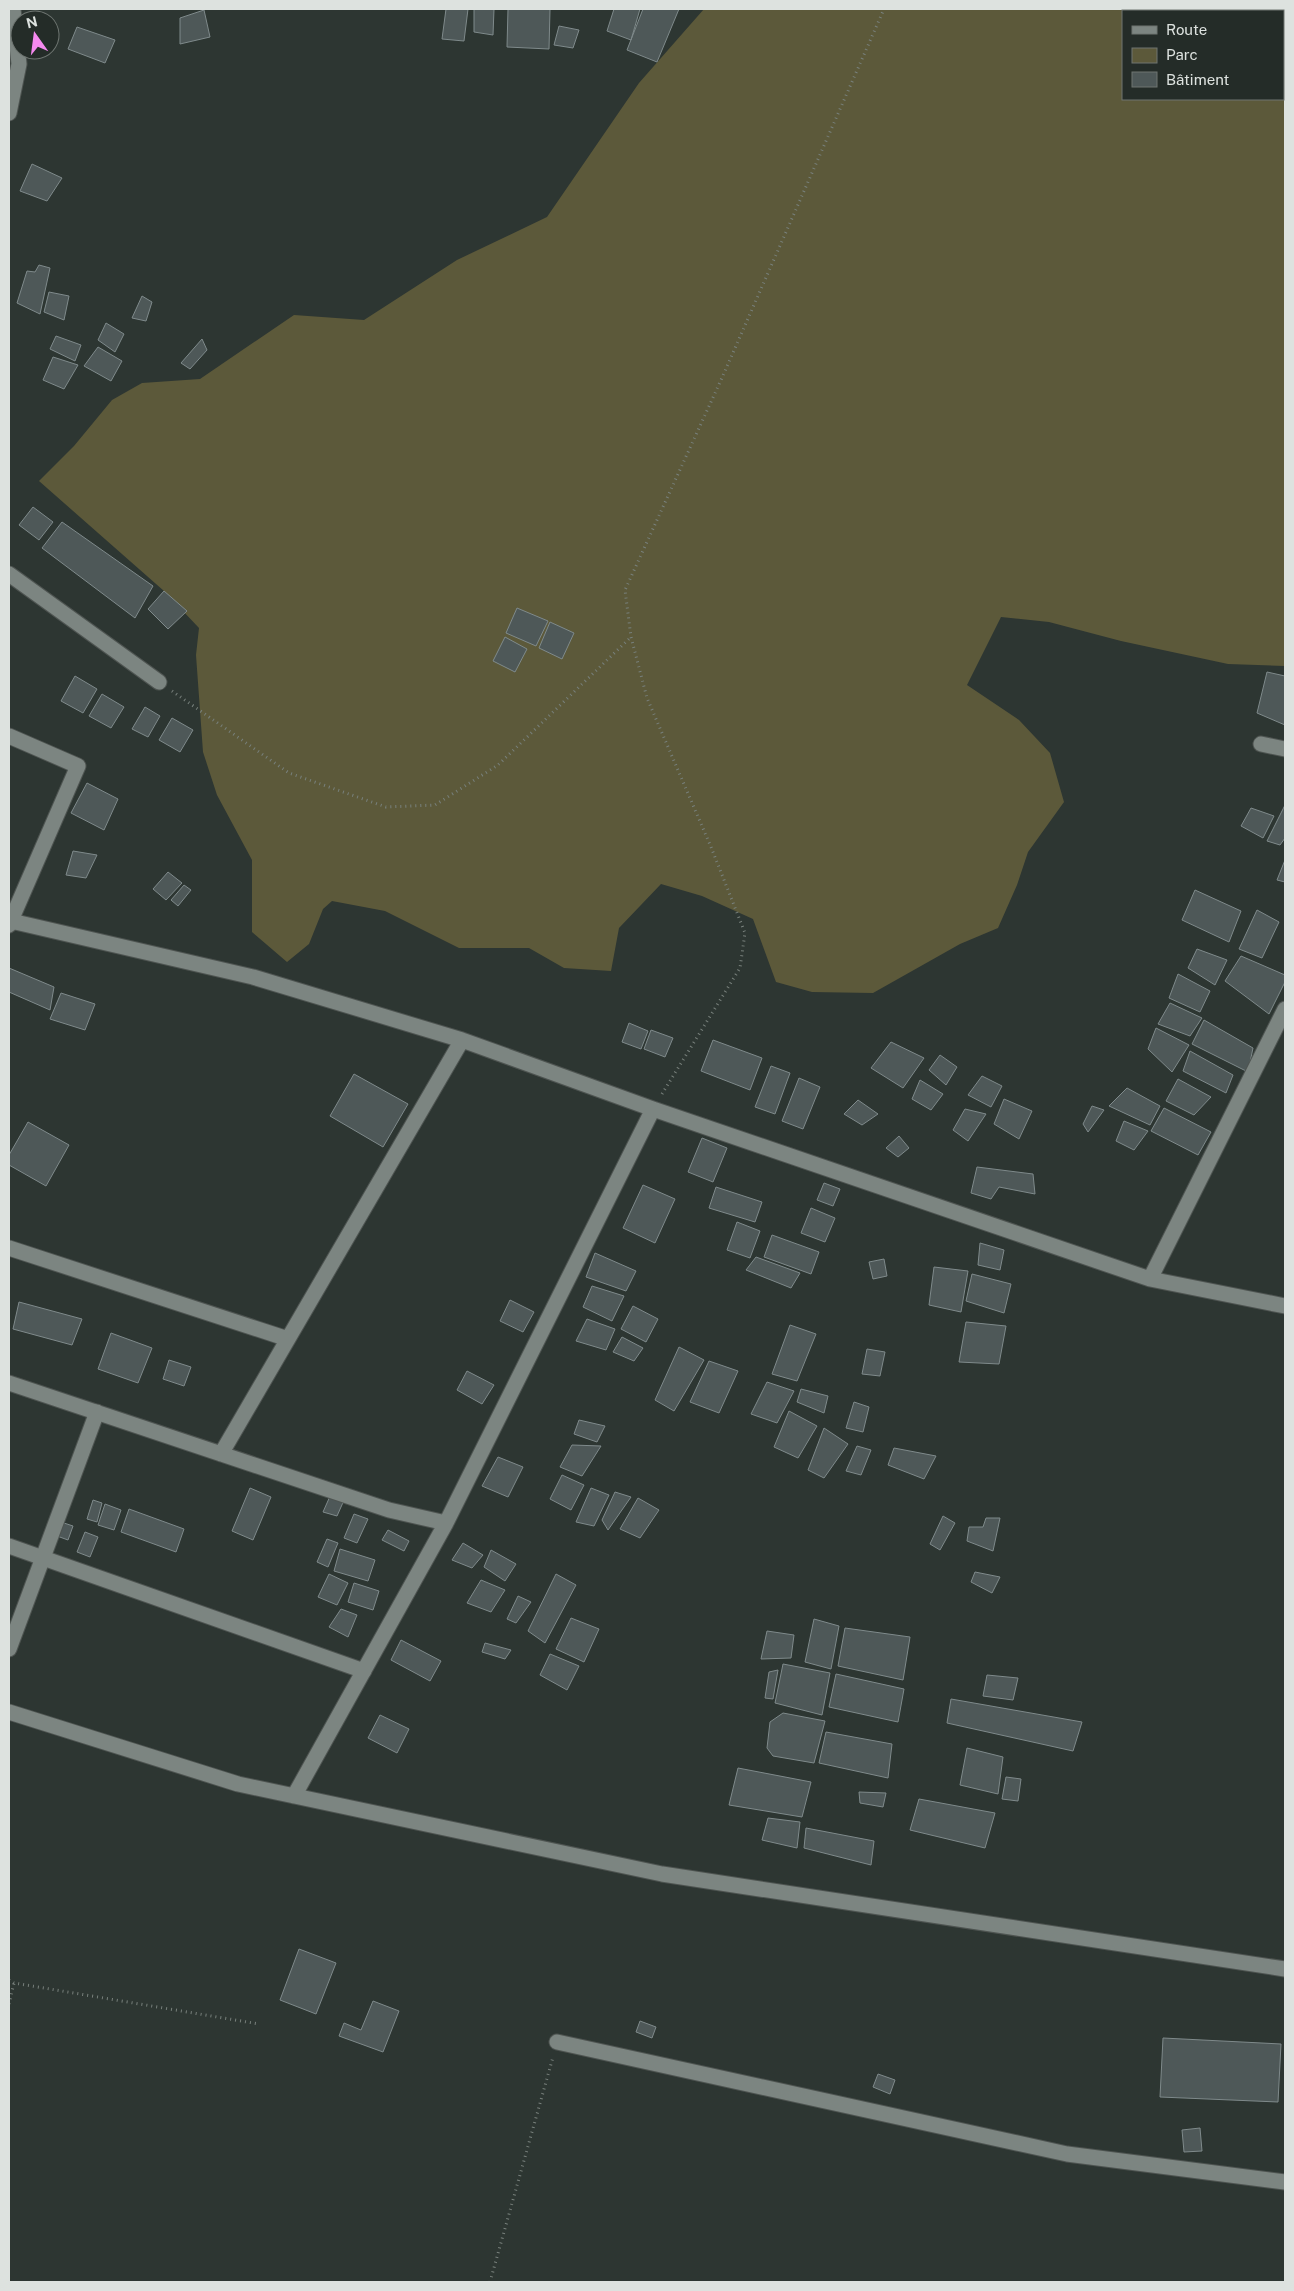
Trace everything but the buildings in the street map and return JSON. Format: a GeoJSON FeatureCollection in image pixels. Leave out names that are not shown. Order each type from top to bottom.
{"type":"FeatureCollection","features":[{"type":"Feature","properties":{"kind":"street"},"geometry":{"type":"LineString","coordinates":[[9,113],[19,64],[13,9]]}},
{"type":"Feature","properties":{"kind":"street"},"geometry":{"type":"LineString","coordinates":[[9,574],[159,682]]}},
{"type":"Feature","properties":{"kind":"street"},"geometry":{"type":"LineString","coordinates":[[9,736],[78,766],[10,923],[253,977],[462,1040],[653,1109],[1150,1279],[1285,1306]]}},
{"type":"Feature","properties":{"kind":"street"},"geometry":{"type":"LineString","coordinates":[[1261,744],[1285,749]]}},
{"type":"Feature","properties":{"kind":"street"},"geometry":{"type":"LineString","coordinates":[[1150,1279],[1285,1009]]}},
{"type":"Feature","properties":{"kind":"street"},"geometry":{"type":"LineString","coordinates":[[221,1454],[462,1040]]}},
{"type":"Feature","properties":{"kind":"street"},"geometry":{"type":"LineString","coordinates":[[294,1796],[446,1523],[653,1109]]}},
{"type":"Feature","properties":{"kind":"street"},"geometry":{"type":"LineString","coordinates":[[9,1248],[288,1339]]}},
{"type":"Feature","properties":{"kind":"street"},"geometry":{"type":"LineString","coordinates":[[9,1383],[389,1510],[446,1523]]}},
{"type":"Feature","properties":{"kind":"street"},"geometry":{"type":"LineString","coordinates":[[9,1649],[97,1412]]}},
{"type":"Feature","properties":{"kind":"street"},"geometry":{"type":"LineString","coordinates":[[9,1546],[364,1671]]}},
{"type":"Feature","properties":{"kind":"street"},"geometry":{"type":"LineString","coordinates":[[9,1712],[238,1784],[662,1874],[1285,1969]]}},
{"type":"Feature","properties":{"kind":"street"},"geometry":{"type":"LineString","coordinates":[[557,2042],[1067,2154],[1285,2182]]}},
{"type":"Feature","properties":{"kind":"path"},"geometry":{"type":"LineString","coordinates":[[653,1109],[740,968],[744,933],[711,847],[647,698],[631,637],[625,590],[721,380],[884,9]]}},
{"type":"Feature","properties":{"kind":"path"},"geometry":{"type":"LineString","coordinates":[[159,682],[289,773],[386,807],[434,805],[498,765],[631,637]]}},
{"type":"Feature","properties":{"kind":"path"},"geometry":{"type":"LineString","coordinates":[[9,1980],[259,2024]]}},
{"type":"Feature","properties":{"kind":"path"},"geometry":{"type":"LineString","coordinates":[[9,2004],[14,1982]]}},
{"type":"Feature","properties":{"kind":"path"},"geometry":{"type":"LineString","coordinates":[[490,2282],[557,2042]]}},
{"type":"Feature","properties":{"kind":"green space"},"geometry":{"type":"Polygon","coordinates":[[[704,9],[1268,9],[1271,10],[1122,10],[1122,100],[1284,100],[1285,16],[1285,666],[1228,664],[1121,641],[1049,622],[1001,617],[967,685],[1019,720],[1050,753],[1064,802],[1028,852],[1017,885],[998,928],[960,944],[873,993],[812,992],[776,982],[753,919],[702,896],[661,884],[619,928],[611,971],[564,968],[529,948],[459,948],[385,911],[332,901],[323,909],[309,944],[287,962],[252,932],[252,860],[217,795],[203,752],[196,655],[199,628],[164,591],[39,481],[74,446],[112,400],[142,383],[200,379],[294,315],[364,320],[457,260],[547,217],[639,83],[704,9]]]}}]}
